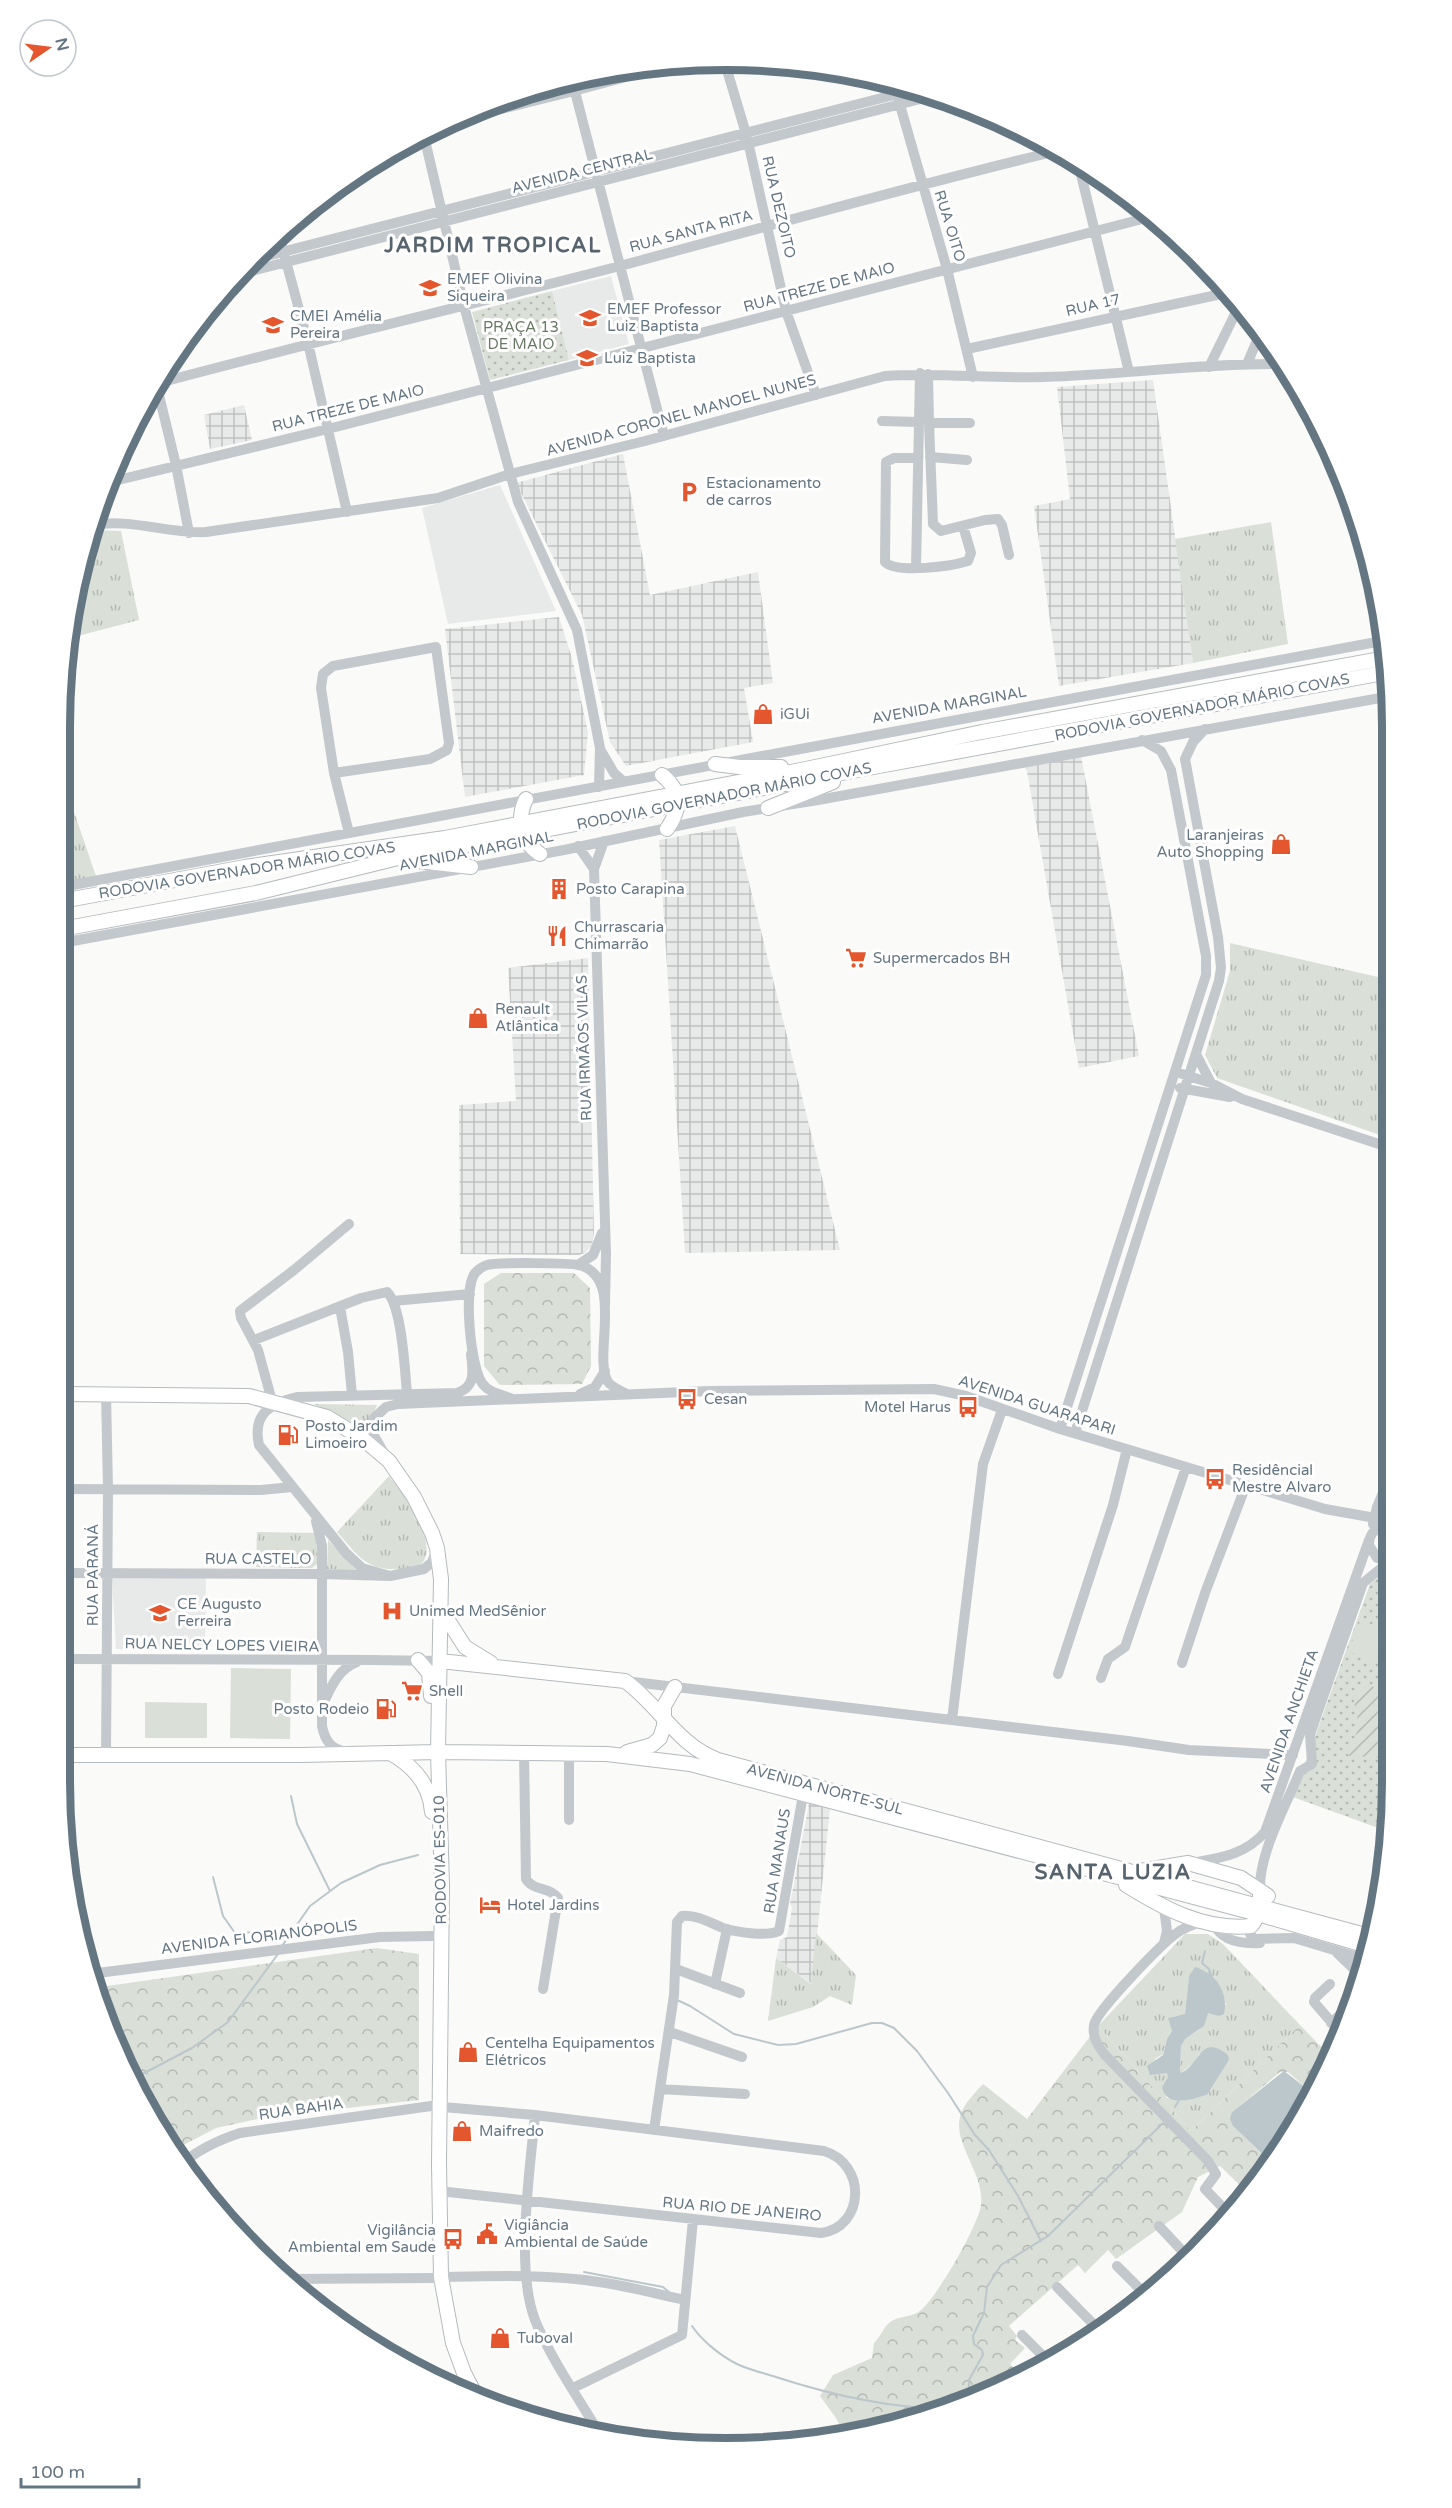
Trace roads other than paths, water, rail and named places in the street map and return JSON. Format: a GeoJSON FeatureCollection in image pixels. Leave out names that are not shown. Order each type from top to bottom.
{"type":"FeatureCollection","features":[{"type":"Feature","properties":{"kind":"main road","name":"RODOVIA GOVERNADOR MÁRIO COVAS"},"geometry":{"type":"LineString","coordinates":[[678,800],[801,770],[982,732],[1378,659]]}},
{"type":"Feature","properties":{"kind":"main road","name":"RODOVIA GOVERNADOR MÁRIO COVAS"},"geometry":{"type":"LineString","coordinates":[[70,900],[245,867],[522,828],[868,768],[1379,674]]}},
{"type":"Feature","properties":{"kind":"main road"},"geometry":{"type":"LineString","coordinates":[[715,764],[801,770]]}},
{"type":"Feature","properties":{"kind":"main road"},"geometry":{"type":"LineString","coordinates":[[768,808],[868,768]]}},
{"type":"Feature","properties":{"kind":"main road"},"geometry":{"type":"LineString","coordinates":[[662,775],[673,785],[678,800],[675,818],[667,829]]}},
{"type":"Feature","properties":{"kind":"main road"},"geometry":{"type":"LineString","coordinates":[[526,799],[520,814],[522,828],[532,849],[540,854]]}},
{"type":"Feature","properties":{"kind":"main road","name":"RODOVIA GOVERNADOR MÁRIO COVAS"},"geometry":{"type":"LineString","coordinates":[[70,928],[256,893],[522,828]]}},
{"type":"Feature","properties":{"kind":"main road"},"geometry":{"type":"LineString","coordinates":[[398,858],[471,867]]}},
{"type":"Feature","properties":{"kind":"main road","name":"RODOVIA ES-010"},"geometry":{"type":"LineString","coordinates":[[70,1394],[249,1396],[327,1418],[363,1439],[389,1461],[426,1518],[437,1548],[441,1606],[438,1752],[442,1887],[435,2106],[439,2191],[437,2278],[453,2343],[471,2386]]}},
{"type":"Feature","properties":{"kind":"main road"},"geometry":{"type":"LineString","coordinates":[[441,1606],[444,1617],[465,1647],[480,1658],[501,1668]]}},
{"type":"Feature","properties":{"kind":"main road"},"geometry":{"type":"LineString","coordinates":[[418,1660],[429,1673],[432,1724],[438,1732]]}},
{"type":"Feature","properties":{"kind":"main road"},"geometry":{"type":"LineString","coordinates":[[440,1661],[625,1681]]}},
{"type":"Feature","properties":{"kind":"main road","name":"AVENIDA NORTE-SUL"},"geometry":{"type":"LineString","coordinates":[[625,1681],[638,1690],[665,1721],[693,1747],[718,1760],[1134,1872],[1160,1884]]}},
{"type":"Feature","properties":{"kind":"main road"},"geometry":{"type":"LineString","coordinates":[[607,1754],[652,1745],[660,1738],[665,1721],[664,1706],[675,1687]]}},
{"type":"Feature","properties":{"kind":"main road"},"geometry":{"type":"LineString","coordinates":[[70,1755],[438,1752]]}},
{"type":"Feature","properties":{"kind":"main road","name":"AVENIDA NORTE-SUL"},"geometry":{"type":"LineString","coordinates":[[438,1752],[607,1754],[690,1764],[1113,1877],[1160,1884],[1363,1935]]}},
{"type":"Feature","properties":{"kind":"main road","name":"RODOVIA ES-010"},"geometry":{"type":"LineString","coordinates":[[389,1753],[412,1767],[424,1784],[431,1800],[437,2278],[444,2340],[460,2381]]}},
{"type":"Feature","properties":{"kind":"main road"},"geometry":{"type":"LineString","coordinates":[[1134,1872],[1188,1863],[1241,1878],[1258,1909],[1305,1922]]}},
{"type":"Feature","properties":{"kind":"main road"},"geometry":{"type":"LineString","coordinates":[[1164,1908],[1159,1900],[1160,1884],[1166,1870],[1172,1864]]}},
{"type":"Feature","properties":{"kind":"main road"},"geometry":{"type":"LineString","coordinates":[[1113,1877],[1164,1908],[1210,1923],[1234,1927],[1258,1909]]}},
{"type":"Feature","properties":{"kind":"main road","name":"AVENIDA NORTE-SUL"},"geometry":{"type":"LineString","coordinates":[[1305,1922],[1322,1932],[1361,1944]]}},
{"type":"Feature","properties":{"kind":"main road"},"geometry":{"type":"LineString","coordinates":[[1322,1932],[1331,1949]]}},
{"type":"Feature","properties":{"kind":"street","name":"RUA DEZOITO"},"geometry":{"type":"LineString","coordinates":[[727,70],[747,137],[786,311],[816,395]]}},
{"type":"Feature","properties":{"kind":"street"},"geometry":{"type":"LineString","coordinates":[[574,89],[664,436]]}},
{"type":"Feature","properties":{"kind":"street","name":"AVENIDA CENTRAL"},"geometry":{"type":"LineString","coordinates":[[257,268],[285,257],[747,137],[888,91]]}},
{"type":"Feature","properties":{"kind":"street","name":"RUA OITO"},"geometry":{"type":"LineString","coordinates":[[896,93],[947,269],[973,377]]}},
{"type":"Feature","properties":{"kind":"street","name":"AVENIDA CENTRAL"},"geometry":{"type":"LineString","coordinates":[[747,137],[919,100]]}},
{"type":"Feature","properties":{"kind":"street"},"geometry":{"type":"LineString","coordinates":[[426,143],[464,306],[510,474],[526,521],[578,630],[600,748],[599,787]]}},
{"type":"Feature","properties":{"kind":"street","name":"RUA SANTA RITA"},"geometry":{"type":"LineString","coordinates":[[169,380],[308,343],[620,266],[921,183],[1046,154]]}},
{"type":"Feature","properties":{"kind":"street"},"geometry":{"type":"LineString","coordinates":[[1081,175],[1130,372]]}},
{"type":"Feature","properties":{"kind":"street","name":"RUA TREZE DE MAIO"},"geometry":{"type":"LineString","coordinates":[[118,480],[328,429],[1141,219]]}},
{"type":"Feature","properties":{"kind":"street"},"geometry":{"type":"LineString","coordinates":[[282,244],[308,343],[347,512]]}},
{"type":"Feature","properties":{"kind":"street","name":"AVENIDA CENTRAL"},"geometry":{"type":"LineString","coordinates":[[266,259],[285,257]]}},
{"type":"Feature","properties":{"kind":"street","name":"RUA 17"},"geometry":{"type":"LineString","coordinates":[[967,349],[1219,294]]}},
{"type":"Feature","properties":{"kind":"street"},"geometry":{"type":"LineString","coordinates":[[1209,367],[1235,314]]}},
{"type":"Feature","properties":{"kind":"street"},"geometry":{"type":"LineString","coordinates":[[1247,364],[1257,342]]}},
{"type":"Feature","properties":{"kind":"street","name":"AVENIDA CORONEL MANOEL NUNES"},"geometry":{"type":"LineString","coordinates":[[102,525],[118,524],[189,533],[438,498],[510,474],[664,436],[879,377],[924,373],[1025,378],[1272,364]]}},
{"type":"Feature","properties":{"kind":"street"},"geometry":{"type":"LineString","coordinates":[[924,373],[924,422],[930,457],[933,524],[941,531],[986,520],[1000,520],[1008,555]]}},
{"type":"Feature","properties":{"kind":"street"},"geometry":{"type":"LineString","coordinates":[[159,396],[189,533]]}},
{"type":"Feature","properties":{"kind":"street"},"geometry":{"type":"LineString","coordinates":[[882,421],[970,423]]}},
{"type":"Feature","properties":{"kind":"street"},"geometry":{"type":"LineString","coordinates":[[916,568],[916,458],[924,422]]}},
{"type":"Feature","properties":{"kind":"street"},"geometry":{"type":"LineString","coordinates":[[930,457],[967,460]]}},
{"type":"Feature","properties":{"kind":"street"},"geometry":{"type":"LineString","coordinates":[[916,458],[889,459],[885,468],[885,562],[897,568],[916,568],[969,561],[971,553],[963,526]]}},
{"type":"Feature","properties":{"kind":"street","name":"AVENIDA MARGINAL"},"geometry":{"type":"LineString","coordinates":[[70,885],[1376,642]]}},
{"type":"Feature","properties":{"kind":"street"},"geometry":{"type":"LineString","coordinates":[[334,773],[430,759],[447,750],[449,743],[436,647],[333,666],[323,674],[321,688],[334,773],[349,833]]}},
{"type":"Feature","properties":{"kind":"street","name":"AVENIDA MARGINAL"},"geometry":{"type":"LineString","coordinates":[[70,942],[540,854],[768,808],[1381,698]]}},
{"type":"Feature","properties":{"kind":"street"},"geometry":{"type":"LineString","coordinates":[[1075,1433],[1196,1054],[1221,968],[1218,938],[1185,759],[1188,750],[1206,729]]}},
{"type":"Feature","properties":{"kind":"street"},"geometry":{"type":"LineString","coordinates":[[1060,1429],[1176,1072],[1207,967],[1171,770],[1161,751],[1142,740]]}},
{"type":"Feature","properties":{"kind":"street"},"geometry":{"type":"LineString","coordinates":[[600,748],[614,773],[622,781]]}},
{"type":"Feature","properties":{"kind":"street","name":"RUA IRMÃOS VILAS"},"geometry":{"type":"LineString","coordinates":[[604,841],[594,869],[605,1306]]}},
{"type":"Feature","properties":{"kind":"street"},"geometry":{"type":"LineString","coordinates":[[578,846],[594,869]]}},
{"type":"Feature","properties":{"kind":"street"},"geometry":{"type":"LineString","coordinates":[[1196,1054],[1211,1083]]}},
{"type":"Feature","properties":{"kind":"street"},"geometry":{"type":"LineString","coordinates":[[1176,1072],[1211,1083],[1242,1099]]}},
{"type":"Feature","properties":{"kind":"street"},"geometry":{"type":"LineString","coordinates":[[1171,1085],[1242,1099],[1382,1145]]}},
{"type":"Feature","properties":{"kind":"street"},"geometry":{"type":"LineString","coordinates":[[274,1402],[254,1340],[241,1318],[240,1311],[349,1224]]}},
{"type":"Feature","properties":{"kind":"street"},"geometry":{"type":"LineString","coordinates":[[578,1265],[596,1250],[604,1227]]}},
{"type":"Feature","properties":{"kind":"street"},"geometry":{"type":"LineString","coordinates":[[390,1576],[367,1570],[357,1564],[314,1515],[259,1444],[257,1436],[259,1422],[274,1402],[308,1396],[458,1393],[464,1391],[472,1381],[473,1375],[470,1294],[473,1275],[486,1265],[578,1265],[595,1274],[605,1306],[605,1371],[610,1384],[630,1396]]}},
{"type":"Feature","properties":{"kind":"street"},"geometry":{"type":"LineString","coordinates":[[254,1340],[377,1293],[387,1292],[393,1301],[400,1333],[407,1394]]}},
{"type":"Feature","properties":{"kind":"street"},"geometry":{"type":"LineString","coordinates":[[393,1301],[470,1294]]}},
{"type":"Feature","properties":{"kind":"street"},"geometry":{"type":"LineString","coordinates":[[340,1307],[348,1352],[352,1395]]}},
{"type":"Feature","properties":{"kind":"street"},"geometry":{"type":"LineString","coordinates":[[471,1354],[484,1386],[515,1400]]}},
{"type":"Feature","properties":{"kind":"street"},"geometry":{"type":"LineString","coordinates":[[389,1461],[373,1434],[372,1425],[373,1419],[386,1407],[408,1403],[575,1396],[595,1387],[605,1371]]}},
{"type":"Feature","properties":{"kind":"street","name":"AVENIDA GUARAPARI"},"geometry":{"type":"LineString","coordinates":[[575,1396],[630,1396],[709,1391],[917,1388],[966,1396],[1060,1429],[1185,1467],[1382,1522]]}},
{"type":"Feature","properties":{"kind":"street","name":"RUA PARANÁ"},"geometry":{"type":"LineString","coordinates":[[106,1395],[108,1489],[106,1755]]}},
{"type":"Feature","properties":{"kind":"street"},"geometry":{"type":"LineString","coordinates":[[952,1720],[983,1464],[1002,1410]]}},
{"type":"Feature","properties":{"kind":"street"},"geometry":{"type":"LineString","coordinates":[[1058,1674],[1113,1505],[1127,1449]]}},
{"type":"Feature","properties":{"kind":"street"},"geometry":{"type":"LineString","coordinates":[[1101,1678],[1108,1659],[1125,1647],[1185,1467]]}},
{"type":"Feature","properties":{"kind":"street"},"geometry":{"type":"LineString","coordinates":[[1182,1663],[1245,1485]]}},
{"type":"Feature","properties":{"kind":"street"},"geometry":{"type":"LineString","coordinates":[[70,1489],[270,1490],[292,1487]]}},
{"type":"Feature","properties":{"kind":"street"},"geometry":{"type":"LineString","coordinates":[[314,1515],[322,1546],[322,1726],[328,1743],[336,1749],[353,1754]]}},
{"type":"Feature","properties":{"kind":"street"},"geometry":{"type":"LineString","coordinates":[[1354,1515],[1364,1523],[1371,1536],[1371,1550],[1377,1558],[1382,1559]]}},
{"type":"Feature","properties":{"kind":"street","name":"AVENIDA ANCHIETA"},"geometry":{"type":"LineString","coordinates":[[1188,1863],[1233,1855],[1260,1838],[1265,1832],[1371,1536],[1382,1523]]}},
{"type":"Feature","properties":{"kind":"street"},"geometry":{"type":"LineString","coordinates":[[1371,1536],[1382,1524]]}},
{"type":"Feature","properties":{"kind":"street","name":"RUA CASTELO"},"geometry":{"type":"LineString","coordinates":[[70,1573],[390,1576],[424,1569],[432,1562],[437,1548]]}},
{"type":"Feature","properties":{"kind":"street","name":"AVENIDA ANCHIETA"},"geometry":{"type":"LineString","coordinates":[[1258,1909],[1260,1878],[1266,1856],[1300,1772],[1312,1764],[1310,1734],[1363,1583],[1382,1567]]}},
{"type":"Feature","properties":{"kind":"street","name":"RUA NELCY LOPES VIEIRA"},"geometry":{"type":"LineString","coordinates":[[70,1659],[378,1660]]}},
{"type":"Feature","properties":{"kind":"street"},"geometry":{"type":"LineString","coordinates":[[321,1707],[334,1681],[346,1668],[358,1662],[440,1661]]}},
{"type":"Feature","properties":{"kind":"street"},"geometry":{"type":"LineString","coordinates":[[625,1681],[1189,1750],[1293,1756],[1304,1746],[1310,1748]]}},
{"type":"Feature","properties":{"kind":"street"},"geometry":{"type":"LineString","coordinates":[[524,1753],[525,1879],[531,1886],[554,1893],[558,1898],[543,1989]]}},
{"type":"Feature","properties":{"kind":"street"},"geometry":{"type":"LineString","coordinates":[[569,1753],[569,1820]]}},
{"type":"Feature","properties":{"kind":"street"},"geometry":{"type":"LineString","coordinates":[[1293,1756],[1300,1772]]}},
{"type":"Feature","properties":{"kind":"street","name":"RUA MANAUS"},"geometry":{"type":"LineString","coordinates":[[676,1969],[677,1922],[682,1916],[689,1915],[727,1929],[772,1934],[781,1928],[803,1795]]}},
{"type":"Feature","properties":{"kind":"street"},"geometry":{"type":"LineString","coordinates":[[1163,1947],[1167,1931],[1164,1908]]}},
{"type":"Feature","properties":{"kind":"street"},"geometry":{"type":"LineString","coordinates":[[1258,1909],[1252,1938],[1268,1940]]}},
{"type":"Feature","properties":{"kind":"street"},"geometry":{"type":"LineString","coordinates":[[1224,2208],[1205,2189],[1216,2174],[1208,2161],[1105,2055],[1094,2035],[1094,2024],[1100,2012],[1172,1936],[1187,1927],[1210,1923],[1220,1934],[1235,1941],[1249,1944],[1294,1938],[1358,1956]]}},
{"type":"Feature","properties":{"kind":"street"},"geometry":{"type":"LineString","coordinates":[[715,1984],[727,1929]]}},
{"type":"Feature","properties":{"kind":"street","name":"AVENIDA FLORIANÓPOLIS"},"geometry":{"type":"LineString","coordinates":[[99,1973],[380,1937],[432,1936]]}},
{"type":"Feature","properties":{"kind":"street"},"geometry":{"type":"LineString","coordinates":[[1331,1949],[1354,1969]]}},
{"type":"Feature","properties":{"kind":"street"},"geometry":{"type":"LineString","coordinates":[[654,2130],[670,2032],[676,1969],[740,1993]]}},
{"type":"Feature","properties":{"kind":"street"},"geometry":{"type":"LineString","coordinates":[[1330,1984],[1314,2000],[1315,2006],[1334,2026]]}},
{"type":"Feature","properties":{"kind":"street"},"geometry":{"type":"LineString","coordinates":[[1331,2023],[1338,2016]]}},
{"type":"Feature","properties":{"kind":"street"},"geometry":{"type":"LineString","coordinates":[[670,2032],[742,2057]]}},
{"type":"Feature","properties":{"kind":"street"},"geometry":{"type":"LineString","coordinates":[[660,2089],[745,2094]]}},
{"type":"Feature","properties":{"kind":"street","name":"RUA RIO DE JANEIRO"},"geometry":{"type":"LineString","coordinates":[[435,2106],[536,2115],[824,2151],[843,2161],[854,2178],[854,2204],[847,2218],[830,2232],[821,2233],[439,2191]]}},
{"type":"Feature","properties":{"kind":"street","name":"RUA BAHIA"},"geometry":{"type":"LineString","coordinates":[[190,2159],[221,2139],[240,2133],[435,2106]]}},
{"type":"Feature","properties":{"kind":"street"},"geometry":{"type":"LineString","coordinates":[[536,2115],[528,2202],[526,2276],[535,2320],[594,2424]]}},
{"type":"Feature","properties":{"kind":"street"},"geometry":{"type":"LineString","coordinates":[[573,2388],[682,2335],[693,2220]]}},
{"type":"Feature","properties":{"kind":"street"},"geometry":{"type":"LineString","coordinates":[[1159,2226],[1183,2252]]}},
{"type":"Feature","properties":{"kind":"street"},"geometry":{"type":"LineString","coordinates":[[1117,2266],[1140,2289]]}},
{"type":"Feature","properties":{"kind":"street"},"geometry":{"type":"LineString","coordinates":[[298,2278],[526,2276],[600,2282],[686,2300]]}},
{"type":"Feature","properties":{"kind":"street"},"geometry":{"type":"LineString","coordinates":[[1057,2287],[1094,2324]]}},
{"type":"Feature","properties":{"kind":"street"},"geometry":{"type":"LineString","coordinates":[[1022,2335],[1043,2356]]}},
{"type":"Feature","properties":{"kind":"waterway"},"geometry":{"type":"LineString","coordinates":[[291,1796],[297,1824],[330,1891]]}},
{"type":"Feature","properties":{"kind":"waterway"},"geometry":{"type":"LineString","coordinates":[[282,1946],[310,1906],[341,1883],[380,1865],[418,1855]]}},
{"type":"Feature","properties":{"kind":"waterway"},"geometry":{"type":"LineString","coordinates":[[213,1877],[223,1916],[235,1933],[292,1931]]}},
{"type":"Feature","properties":{"kind":"waterway"},"geometry":{"type":"LineString","coordinates":[[1205,1951],[1202,1963],[1209,1969],[1213,1980]]}},
{"type":"Feature","properties":{"kind":"waterway"},"geometry":{"type":"LineString","coordinates":[[140,2075],[192,2048],[228,2022],[278,1954]]}},
{"type":"Feature","properties":{"kind":"waterway"},"geometry":{"type":"LineString","coordinates":[[677,2000],[734,2034],[778,2045],[796,2044],[872,2023],[882,2023],[894,2028],[917,2051],[975,2135],[989,2150],[1018,2196],[1041,2241]]}},
{"type":"Feature","properties":{"kind":"waterway"},"geometry":{"type":"LineString","coordinates":[[1175,2107],[1179,2100]]}},
{"type":"Feature","properties":{"kind":"waterway"},"geometry":{"type":"LineString","coordinates":[[969,2391],[969,2380],[983,2355],[982,2350],[974,2344],[973,2336],[984,2313],[987,2287],[1001,2265],[1048,2236],[1163,2123]]}},
{"type":"Feature","properties":{"kind":"waterway"},"geometry":{"type":"LineString","coordinates":[[584,2272],[663,2287],[670,2293]]}},
{"type":"Feature","properties":{"kind":"waterway"},"geometry":{"type":"LineString","coordinates":[[692,2326],[706,2343],[718,2352],[751,2370],[860,2399],[921,2408]]}},
{"type":"Feature","properties":{"kind":"place","name":"EMEF Olivina Siqueira"},"geometry":{"type":"Point","coordinates":[430,288]}},
{"type":"Feature","properties":{"kind":"place","name":"EMEF Professor Luiz Baptista"},"geometry":{"type":"Point","coordinates":[590,318]}},
{"type":"Feature","properties":{"kind":"place","name":"CMEI Amélia Pereira"},"geometry":{"type":"Point","coordinates":[273,325]}},
{"type":"Feature","properties":{"kind":"place","name":"Luiz Baptista"},"geometry":{"type":"Point","coordinates":[587,358]}},
{"type":"Feature","properties":{"kind":"place","name":"Estacionamento de carros"},"geometry":{"type":"Point","coordinates":[689,492]}},
{"type":"Feature","properties":{"kind":"place","name":"iGUi"},"geometry":{"type":"Point","coordinates":[763,714]}},
{"type":"Feature","properties":{"kind":"place","name":"Laranjeiras Auto Shopping"},"geometry":{"type":"Point","coordinates":[1281,844]}},
{"type":"Feature","properties":{"kind":"place","name":"Posto Carapina"},"geometry":{"type":"Point","coordinates":[559,889]}},
{"type":"Feature","properties":{"kind":"place","name":"Churrascaria Chimarrão"},"geometry":{"type":"Point","coordinates":[557,936]}},
{"type":"Feature","properties":{"kind":"place","name":"Supermercados BH"},"geometry":{"type":"Point","coordinates":[856,958]}},
{"type":"Feature","properties":{"kind":"place","name":"Renault Atlântica"},"geometry":{"type":"Point","coordinates":[478,1018]}},
{"type":"Feature","properties":{"kind":"place","name":"Cesan"},"geometry":{"type":"Point","coordinates":[687,1399]}},
{"type":"Feature","properties":{"kind":"place","name":"Motel Harus"},"geometry":{"type":"Point","coordinates":[968,1407]}},
{"type":"Feature","properties":{"kind":"place","name":"Posto Jardim Limoeiro"},"geometry":{"type":"Point","coordinates":[288,1435]}},
{"type":"Feature","properties":{"kind":"place","name":"Residêncial Mestre Alvaro"},"geometry":{"type":"Point","coordinates":[1215,1479]}},
{"type":"Feature","properties":{"kind":"place","name":"Unimed MedSênior"},"geometry":{"type":"Point","coordinates":[392,1611]}},
{"type":"Feature","properties":{"kind":"place","name":"CE Augusto Ferreira"},"geometry":{"type":"Point","coordinates":[160,1613]}},
{"type":"Feature","properties":{"kind":"place","name":"Shell"},"geometry":{"type":"Point","coordinates":[412,1691]}},
{"type":"Feature","properties":{"kind":"place","name":"Posto Rodeio"},"geometry":{"type":"Point","coordinates":[386,1709]}},
{"type":"Feature","properties":{"kind":"place","name":"Hotel Jardins"},"geometry":{"type":"Point","coordinates":[490,1905]}},
{"type":"Feature","properties":{"kind":"place","name":"Centelha Equipamentos Elétricos"},"geometry":{"type":"Point","coordinates":[468,2052]}},
{"type":"Feature","properties":{"kind":"place","name":"Maifredo"},"geometry":{"type":"Point","coordinates":[462,2131]}},
{"type":"Feature","properties":{"kind":"place","name":"Vigiância Ambiental de Saúde"},"geometry":{"type":"Point","coordinates":[487,2234]}},
{"type":"Feature","properties":{"kind":"place","name":"Vigilância Ambiental em Saude"},"geometry":{"type":"Point","coordinates":[453,2239]}},
{"type":"Feature","properties":{"kind":"place","name":"Tuboval"},"geometry":{"type":"Point","coordinates":[500,2338]}},
{"type":"Feature","properties":{"kind":"district","name":"JARDIM TROPICAL"},"geometry":{"type":"Point","coordinates":[493,245]}},
{"type":"Feature","properties":{"kind":"district","name":"SANTA LUZIA"},"geometry":{"type":"Point","coordinates":[1113,1872]}},
{"type":"Feature","properties":{"kind":"park label","name":"PRAÇA 13 DE MAIO"},"geometry":{"type":"Point","coordinates":[521,336]}}]}
